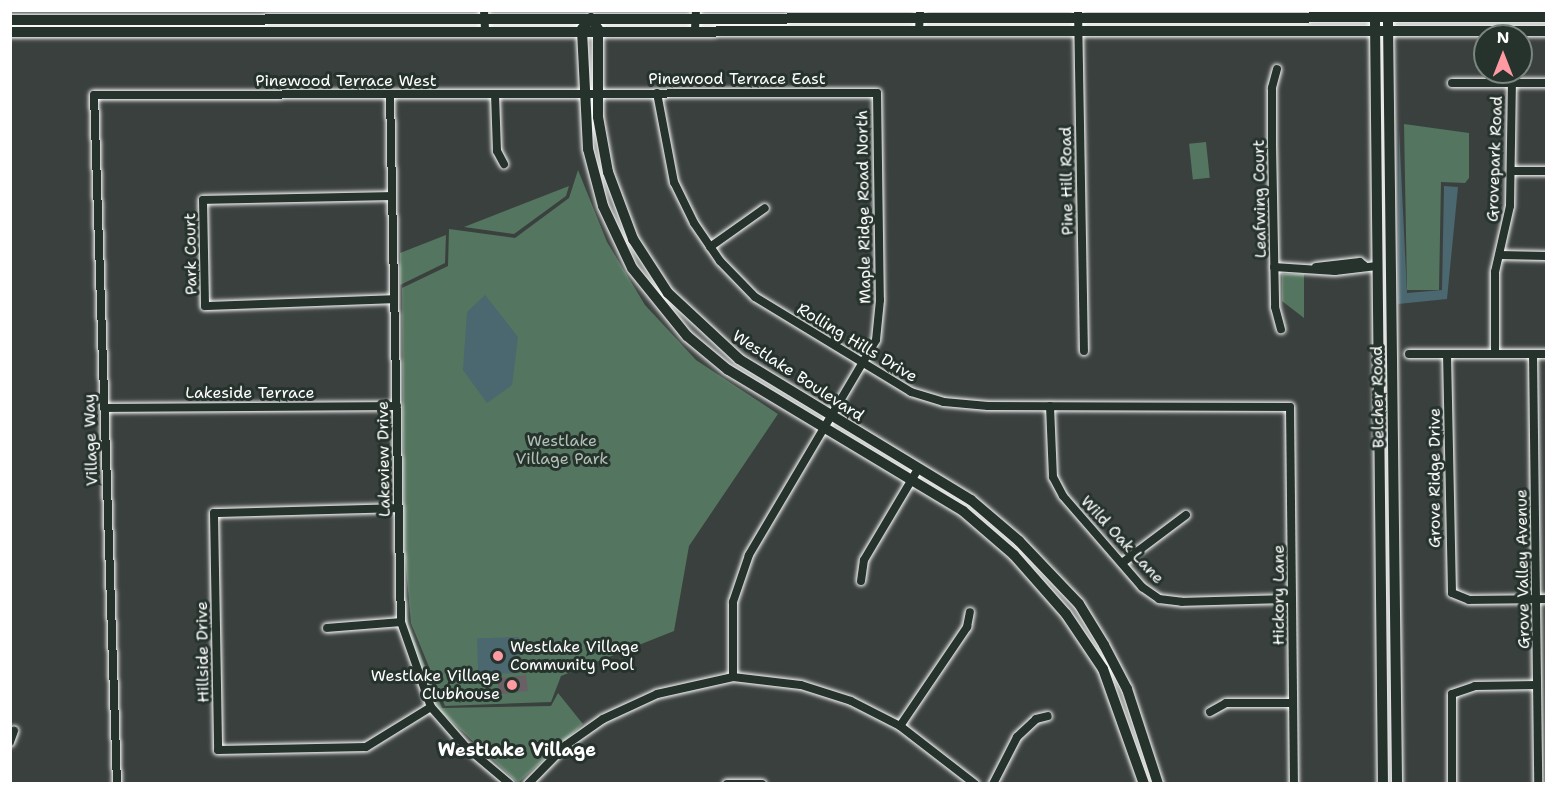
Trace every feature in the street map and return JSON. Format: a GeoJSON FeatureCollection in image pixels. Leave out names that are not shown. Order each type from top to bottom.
{"type":"FeatureCollection","features":[{"type":"Feature","properties":{"kind":"main road"},"geometry":{"type":"LineString","coordinates":[[10,20],[484,13],[591,18],[696,19],[920,14],[1376,13],[1546,16]]}},
{"type":"Feature","properties":{"kind":"main road","name":"Belcher Road"},"geometry":{"type":"LineString","coordinates":[[1376,13],[1383,783]]}},
{"type":"Feature","properties":{"kind":"main road","name":"Belcher Road"},"geometry":{"type":"LineString","coordinates":[[1389,14],[1397,783]]}},
{"type":"Feature","properties":{"kind":"main road"},"geometry":{"type":"LineString","coordinates":[[582,29],[591,18]]}},
{"type":"Feature","properties":{"kind":"main road"},"geometry":{"type":"LineString","coordinates":[[591,18],[598,29]]}},
{"type":"Feature","properties":{"kind":"main road"},"geometry":{"type":"LineString","coordinates":[[10,32],[598,29],[696,19],[919,31],[1375,27],[1473,32]]}},
{"type":"Feature","properties":{"kind":"main road","name":"Westlake Boulevard"},"geometry":{"type":"LineString","coordinates":[[582,29],[583,93],[594,174],[632,268],[687,336],[728,370],[963,511],[1014,555],[1066,614],[1103,669],[1144,783]]}},
{"type":"Feature","properties":{"kind":"main road","name":"Westlake Boulevard"},"geometry":{"type":"LineString","coordinates":[[598,29],[598,93],[603,150],[616,200],[661,283],[695,322],[739,359],[971,500],[1019,542],[1079,604],[1126,688],[1158,783]]}},
{"type":"Feature","properties":{"kind":"main road"},"geometry":{"type":"LineString","coordinates":[[1377,266],[1391,265]]}},
{"type":"Feature","properties":{"kind":"street"},"geometry":{"type":"LineString","coordinates":[[484,13],[485,29]]}},
{"type":"Feature","properties":{"kind":"street"},"geometry":{"type":"LineString","coordinates":[[307,31],[308,14]]}},
{"type":"Feature","properties":{"kind":"street"},"geometry":{"type":"LineString","coordinates":[[919,31],[920,14]]}},
{"type":"Feature","properties":{"kind":"street","name":"Pine Hill Road"},"geometry":{"type":"LineString","coordinates":[[1078,14],[1084,351]]}},
{"type":"Feature","properties":{"kind":"street","name":"Leafwing Court"},"geometry":{"type":"LineString","coordinates":[[1277,69],[1272,88],[1274,267],[1281,329]]}},
{"type":"Feature","properties":{"kind":"street"},"geometry":{"type":"LineString","coordinates":[[1452,83],[1473,83]]}},
{"type":"Feature","properties":{"kind":"street","name":"Grovepark Road"},"geometry":{"type":"LineString","coordinates":[[1495,353],[1495,272],[1510,206],[1512,84]]}},
{"type":"Feature","properties":{"kind":"street","name":"Pinewood Terrace West"},"geometry":{"type":"LineString","coordinates":[[94,95],[598,93]]}},
{"type":"Feature","properties":{"kind":"street","name":"Pinewood Terrace East"},"geometry":{"type":"LineString","coordinates":[[598,93],[877,93]]}},
{"type":"Feature","properties":{"kind":"street","name":"Rolling Hills Drive"},"geometry":{"type":"LineString","coordinates":[[657,93],[674,182],[710,247],[755,297],[911,392],[944,402],[1050,406],[1290,407]]}},
{"type":"Feature","properties":{"kind":"street","name":"Maple Ridge Road North"},"geometry":{"type":"LineString","coordinates":[[733,677],[733,602],[740,576],[876,340],[880,300],[877,93]]}},
{"type":"Feature","properties":{"kind":"street","name":"Lakeview Drive"},"geometry":{"type":"LineString","coordinates":[[390,94],[390,196],[401,622],[431,707],[466,747],[510,783]]}},
{"type":"Feature","properties":{"kind":"street"},"geometry":{"type":"LineString","coordinates":[[495,94],[497,151],[504,164]]}},
{"type":"Feature","properties":{"kind":"street","name":"Village Way"},"geometry":{"type":"LineString","coordinates":[[94,95],[117,783]]}},
{"type":"Feature","properties":{"kind":"street"},"geometry":{"type":"LineString","coordinates":[[1511,171],[1546,171]]}},
{"type":"Feature","properties":{"kind":"street","name":"Park Court"},"geometry":{"type":"LineString","coordinates":[[390,196],[203,201],[205,306],[394,299]]}},
{"type":"Feature","properties":{"kind":"street"},"geometry":{"type":"LineString","coordinates":[[710,247],[765,208]]}},
{"type":"Feature","properties":{"kind":"street"},"geometry":{"type":"LineString","coordinates":[[1500,255],[1546,256]]}},
{"type":"Feature","properties":{"kind":"street"},"geometry":{"type":"LineString","coordinates":[[1274,267],[1335,267],[1360,262],[1365,266],[1377,266]]}},
{"type":"Feature","properties":{"kind":"street"},"geometry":{"type":"LineString","coordinates":[[1409,354],[1546,354]]}},
{"type":"Feature","properties":{"kind":"street","name":"Grove Ridge Drive"},"geometry":{"type":"LineString","coordinates":[[1447,354],[1450,585],[1458,599],[1538,599]]}},
{"type":"Feature","properties":{"kind":"street","name":"Grove Valley Avenue"},"geometry":{"type":"LineString","coordinates":[[1533,354],[1538,599],[1538,783]]}},
{"type":"Feature","properties":{"kind":"street","name":"Lakeside Terrace"},"geometry":{"type":"LineString","coordinates":[[104,408],[397,406]]}},
{"type":"Feature","properties":{"kind":"street","name":"Wild Oak Lane"},"geometry":{"type":"LineString","coordinates":[[1050,406],[1053,477],[1063,496],[1122,563],[1159,599],[1292,599]]}},
{"type":"Feature","properties":{"kind":"street","name":"Hickory Lane"},"geometry":{"type":"LineString","coordinates":[[1290,407],[1294,783]]}},
{"type":"Feature","properties":{"kind":"street"},"geometry":{"type":"LineString","coordinates":[[861,581],[864,560],[918,469]]}},
{"type":"Feature","properties":{"kind":"street","name":"Hillside Drive"},"geometry":{"type":"LineString","coordinates":[[399,508],[214,513],[218,750],[366,747],[431,707]]}},
{"type":"Feature","properties":{"kind":"street"},"geometry":{"type":"LineString","coordinates":[[1122,563],[1186,515]]}},
{"type":"Feature","properties":{"kind":"street"},"geometry":{"type":"LineString","coordinates":[[1538,599],[1546,599]]}},
{"type":"Feature","properties":{"kind":"street"},"geometry":{"type":"LineString","coordinates":[[900,726],[967,627],[970,612]]}},
{"type":"Feature","properties":{"kind":"street"},"geometry":{"type":"LineString","coordinates":[[327,628],[401,622]]}},
{"type":"Feature","properties":{"kind":"street"},"geometry":{"type":"LineString","coordinates":[[528,783],[566,745],[611,715],[680,687],[733,677],[826,692],[900,726],[975,783]]}},
{"type":"Feature","properties":{"kind":"street"},"geometry":{"type":"LineString","coordinates":[[1452,783],[1452,694],[1475,686],[1537,685]]}},
{"type":"Feature","properties":{"kind":"street"},"geometry":{"type":"LineString","coordinates":[[1210,712],[1226,703],[1293,703]]}},
{"type":"Feature","properties":{"kind":"street"},"geometry":{"type":"LineString","coordinates":[[993,783],[1017,737],[1036,719],[1048,716]]}},
{"type":"Feature","properties":{"kind":"street"},"geometry":{"type":"LineString","coordinates":[[10,742],[14,731]]}},
{"type":"Feature","properties":{"kind":"street"},"geometry":{"type":"LineString","coordinates":[[727,783],[762,783]]}},
{"type":"Feature","properties":{"kind":"green space"},"geometry":{"type":"Polygon","coordinates":[[[1404,124],[1469,133],[1469,178],[1465,183],[1441,182],[1439,290],[1407,290],[1404,124]]]}},
{"type":"Feature","properties":{"kind":"green space"},"geometry":{"type":"Polygon","coordinates":[[[1206,142],[1210,178],[1193,180],[1189,144],[1206,142]]]}},
{"type":"Feature","properties":{"kind":"green space","name":"Westlake Village Park"},"geometry":{"type":"Polygon","coordinates":[[[578,170],[607,242],[645,305],[696,360],[778,414],[689,546],[674,631],[561,676],[551,702],[445,706],[411,623],[404,546],[402,288],[448,266],[449,229],[515,238],[569,198],[578,170]]]}},
{"type":"Feature","properties":{"kind":"green space"},"geometry":{"type":"Polygon","coordinates":[[[569,186],[566,196],[514,234],[464,227],[569,186]]]}},
{"type":"Feature","properties":{"kind":"green space"},"geometry":{"type":"Polygon","coordinates":[[[446,235],[445,263],[400,285],[400,253],[446,235]]]}},
{"type":"Feature","properties":{"kind":"green space"},"geometry":{"type":"Polygon","coordinates":[[[1282,274],[1304,274],[1304,318],[1282,301],[1282,274]]]}},
{"type":"Feature","properties":{"kind":"green space"},"geometry":{"type":"Polygon","coordinates":[[[404,584],[408,624],[442,708],[551,706],[558,693],[583,724],[518,783],[434,705],[405,621],[404,584]]]}},
{"type":"Feature","properties":{"kind":"water"},"geometry":{"type":"Polygon","coordinates":[[[1399,129],[1407,293],[1442,290],[1444,186],[1458,187],[1447,299],[1398,304],[1399,129]]]}},
{"type":"Feature","properties":{"kind":"water"},"geometry":{"type":"Polygon","coordinates":[[[485,295],[518,337],[512,385],[487,403],[463,370],[467,312],[485,295]]]}},
{"type":"Feature","properties":{"kind":"water","name":"Westlake Village Community Pool"},"geometry":{"type":"Polygon","coordinates":[[[519,637],[520,673],[478,674],[477,638],[519,637]]]}},
{"type":"Feature","properties":{"kind":"building","name":"Westlake Village Clubhouse"},"geometry":{"type":"Polygon","coordinates":[[[526,675],[528,691],[499,694],[497,679],[526,675]]]}},
{"type":"Feature","properties":{"kind":"place","name":"Westlake Village Community Pool"},"geometry":{"type":"Point","coordinates":[498,656]}},
{"type":"Feature","properties":{"kind":"place","name":"Westlake Village Clubhouse"},"geometry":{"type":"Point","coordinates":[512,685]}},
{"type":"Feature","properties":{"kind":"district","name":"Westlake Village"},"geometry":{"type":"Point","coordinates":[517,750]}}]}
